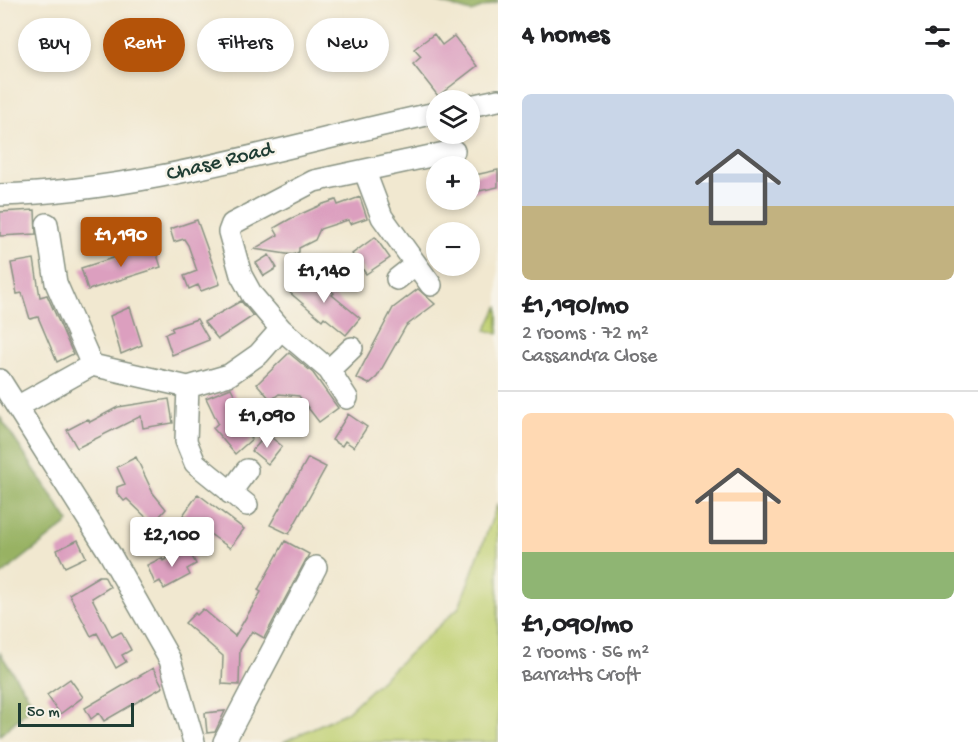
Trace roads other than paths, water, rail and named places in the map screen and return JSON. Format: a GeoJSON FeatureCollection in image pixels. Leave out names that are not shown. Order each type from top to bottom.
{"type":"FeatureCollection","features":[{"type":"Feature","properties":{"kind":"street"},"geometry":{"type":"LineString","coordinates":[[480,104],[498,100]]}},
{"type":"Feature","properties":{"kind":"street","name":"Chase Road"},"geometry":{"type":"LineString","coordinates":[[0,195],[67,191],[177,175],[426,115]]}},
{"type":"Feature","properties":{"kind":"street"},"geometry":{"type":"LineString","coordinates":[[347,398],[329,370],[281,329],[252,295],[241,275],[229,232],[232,224],[314,181],[453,151]]}},
{"type":"Feature","properties":{"kind":"street"},"geometry":{"type":"LineString","coordinates":[[364,171],[382,217],[431,285]]}},
{"type":"Feature","properties":{"kind":"street"},"geometry":{"type":"LineString","coordinates":[[47,224],[56,283],[92,365]]}},
{"type":"Feature","properties":{"kind":"street"},"geometry":{"type":"LineString","coordinates":[[397,279],[416,264]]}},
{"type":"Feature","properties":{"kind":"street"},"geometry":{"type":"LineString","coordinates":[[17,407],[92,365],[188,387],[229,375],[259,354],[281,329]]}},
{"type":"Feature","properties":{"kind":"street"},"geometry":{"type":"LineString","coordinates":[[329,370],[352,348]]}},
{"type":"Feature","properties":{"kind":"street"},"geometry":{"type":"LineString","coordinates":[[0,380],[110,554],[170,660],[194,742]]}},
{"type":"Feature","properties":{"kind":"street"},"geometry":{"type":"LineString","coordinates":[[188,387],[186,441],[195,463],[238,499],[247,470]]}},
{"type":"Feature","properties":{"kind":"street"},"geometry":{"type":"LineString","coordinates":[[224,742],[316,567]]}}]}
